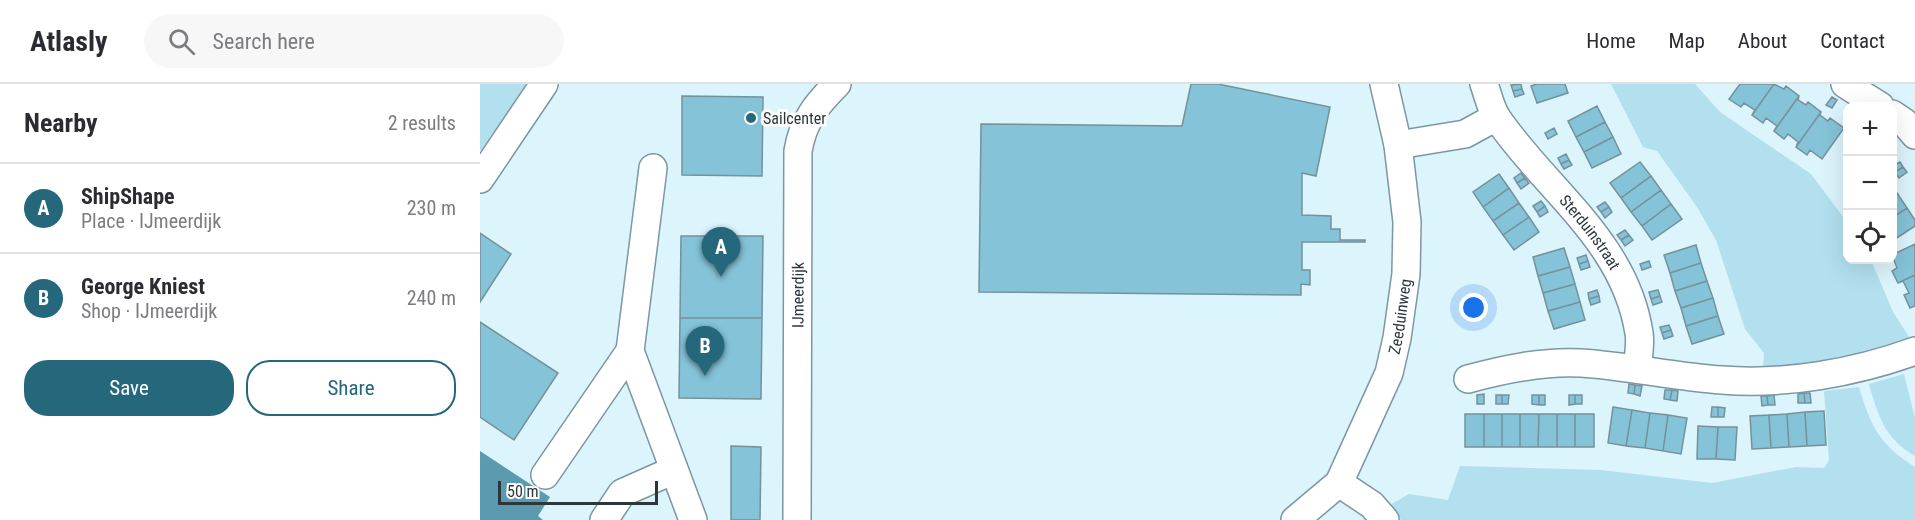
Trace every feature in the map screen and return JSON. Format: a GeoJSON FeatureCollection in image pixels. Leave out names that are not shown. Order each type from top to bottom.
{"type":"FeatureCollection","features":[{"type":"Feature","properties":{"kind":"street"},"geometry":{"type":"LineString","coordinates":[[480,179],[544,84]]}},
{"type":"Feature","properties":{"kind":"street","name":"IJmeerdijk"},"geometry":{"type":"LineString","coordinates":[[797,520],[798,151],[802,131],[809,114],[837,84]]}},
{"type":"Feature","properties":{"kind":"street","name":"Zeeduinweg"},"geometry":{"type":"LineString","coordinates":[[1295,520],[1339,483],[1389,373],[1397,338],[1406,274],[1407,222],[1398,145],[1384,84]]}},
{"type":"Feature","properties":{"kind":"street","name":"Sterduinstraat"},"geometry":{"type":"LineString","coordinates":[[1484,84],[1496,117],[1534,168],[1572,205],[1596,233],[1615,265],[1630,300],[1640,334],[1637,369]]}},
{"type":"Feature","properties":{"kind":"street"},"geometry":{"type":"LineString","coordinates":[[1845,84],[1874,102]]}},
{"type":"Feature","properties":{"kind":"street"},"geometry":{"type":"LineString","coordinates":[[1398,145],[1465,134],[1496,117]]}},
{"type":"Feature","properties":{"kind":"street"},"geometry":{"type":"LineString","coordinates":[[546,476],[630,351],[653,168]]}},
{"type":"Feature","properties":{"kind":"street"},"geometry":{"type":"LineString","coordinates":[[630,351],[693,520]]}},
{"type":"Feature","properties":{"kind":"street"},"geometry":{"type":"LineString","coordinates":[[1468,379],[1538,365],[1580,363],[1725,381],[1786,380],[1859,368],[1915,351]]}},
{"type":"Feature","properties":{"kind":"street"},"geometry":{"type":"LineString","coordinates":[[604,520],[622,493],[674,470]]}},
{"type":"Feature","properties":{"kind":"street"},"geometry":{"type":"LineString","coordinates":[[1339,483],[1372,505],[1385,520]]}},
{"type":"Feature","properties":{"kind":"shaded area"},"geometry":{"type":"Polygon","coordinates":[[[480,84],[535,84],[486,153],[480,150],[480,84]]]}},
{"type":"Feature","properties":{"kind":"shaded area"},"geometry":{"type":"Polygon","coordinates":[[[1611,84],[1695,84],[1720,112],[1811,174],[1843,217],[1843,264],[1873,264],[1893,312],[1913,343],[1864,358],[1763,372],[1764,353],[1745,329],[1716,240],[1697,207],[1657,151],[1643,147],[1611,84]]]}},
{"type":"Feature","properties":{"kind":"shaded area"},"geometry":{"type":"Polygon","coordinates":[[[1904,374],[1915,418],[1915,456],[1896,442],[1884,426],[1869,384],[1904,374]]]}},
{"type":"Feature","properties":{"kind":"shaded area"},"geometry":{"type":"Polygon","coordinates":[[[1859,387],[1872,424],[1878,433],[1893,450],[1915,467],[1915,520],[1401,520],[1388,506],[1409,494],[1448,500],[1460,466],[1601,470],[1712,483],[1796,467],[1824,468],[1829,460],[1824,391],[1859,387]]]}},
{"type":"Feature","properties":{"kind":"shaded area"},"geometry":{"type":"Polygon","coordinates":[[[480,451],[550,497],[538,516],[543,520],[480,520],[480,451]]]}},
{"type":"Feature","properties":{"kind":"building"},"geometry":{"type":"Polygon","coordinates":[[[1191,84],[1218,84],[1330,107],[1316,176],[1302,173],[1302,215],[1331,216],[1331,229],[1340,229],[1340,240],[1365,240],[1365,242],[1302,242],[1302,270],[1310,270],[1310,285],[1301,284],[1301,295],[979,292],[981,124],[1182,126],[1191,84]]]}},
{"type":"Feature","properties":{"kind":"building"},"geometry":{"type":"Polygon","coordinates":[[[1521,84],[1522,89],[1513,91],[1511,85],[1521,84]]]}},
{"type":"Feature","properties":{"kind":"building"},"geometry":{"type":"Polygon","coordinates":[[[1565,84],[1568,93],[1537,103],[1531,86],[1565,84]]]}},
{"type":"Feature","properties":{"kind":"building"},"geometry":{"type":"Polygon","coordinates":[[[1740,84],[1774,84],[1752,115],[1755,110],[1744,103],[1741,107],[1729,99],[1740,84]]]}},
{"type":"Feature","properties":{"kind":"building"},"geometry":{"type":"Polygon","coordinates":[[[1774,84],[1784,89],[1786,86],[1799,96],[1774,131],[1777,126],[1766,118],[1763,123],[1752,115],[1774,84]]]}},
{"type":"Feature","properties":{"kind":"building"},"geometry":{"type":"Polygon","coordinates":[[[1522,89],[1524,94],[1515,97],[1513,91],[1522,89]]]}},
{"type":"Feature","properties":{"kind":"building"},"geometry":{"type":"Polygon","coordinates":[[[682,96],[763,97],[762,176],[682,175],[682,96]]]}},
{"type":"Feature","properties":{"kind":"building"},"geometry":{"type":"Polygon","coordinates":[[[1799,96],[1798,100],[1806,105],[1808,102],[1821,112],[1796,147],[1798,142],[1788,134],[1784,139],[1774,131],[1799,96]]]}},
{"type":"Feature","properties":{"kind":"building"},"geometry":{"type":"Polygon","coordinates":[[[1832,97],[1837,100],[1832,108],[1826,105],[1832,97]]]}},
{"type":"Feature","properties":{"kind":"building"},"geometry":{"type":"Polygon","coordinates":[[[1597,106],[1605,122],[1576,137],[1568,121],[1597,106]]]}},
{"type":"Feature","properties":{"kind":"building"},"geometry":{"type":"Polygon","coordinates":[[[1821,112],[1820,115],[1828,121],[1830,118],[1843,127],[1822,159],[1810,150],[1807,155],[1796,147],[1821,112]]]}},
{"type":"Feature","properties":{"kind":"building"},"geometry":{"type":"Polygon","coordinates":[[[1605,122],[1613,137],[1584,152],[1576,137],[1605,122]]]}},
{"type":"Feature","properties":{"kind":"building"},"geometry":{"type":"Polygon","coordinates":[[[1554,128],[1557,134],[1548,139],[1545,133],[1554,128]]]}},
{"type":"Feature","properties":{"kind":"building"},"geometry":{"type":"Polygon","coordinates":[[[1613,137],[1621,154],[1592,168],[1584,152],[1613,137]]]}},
{"type":"Feature","properties":{"kind":"building"},"geometry":{"type":"Polygon","coordinates":[[[1566,154],[1569,160],[1561,164],[1558,158],[1566,154]]]}},
{"type":"Feature","properties":{"kind":"building"},"geometry":{"type":"Polygon","coordinates":[[[1569,160],[1572,165],[1564,169],[1561,164],[1569,160]]]}},
{"type":"Feature","properties":{"kind":"building"},"geometry":{"type":"Polygon","coordinates":[[[1640,162],[1651,176],[1621,198],[1610,183],[1640,162]]]}},
{"type":"Feature","properties":{"kind":"building"},"geometry":{"type":"Polygon","coordinates":[[[1900,162],[1903,167],[1897,171],[1897,164],[1900,162]]]}},
{"type":"Feature","properties":{"kind":"building"},"geometry":{"type":"Polygon","coordinates":[[[1903,167],[1907,172],[1899,178],[1897,171],[1903,167]]]}},
{"type":"Feature","properties":{"kind":"building"},"geometry":{"type":"Polygon","coordinates":[[[1521,173],[1525,178],[1517,183],[1514,178],[1521,173]]]}},
{"type":"Feature","properties":{"kind":"building"},"geometry":{"type":"Polygon","coordinates":[[[1499,174],[1509,188],[1483,207],[1473,192],[1499,174]]]}},
{"type":"Feature","properties":{"kind":"building"},"geometry":{"type":"Polygon","coordinates":[[[1651,176],[1661,190],[1631,212],[1621,198],[1651,176]]]}},
{"type":"Feature","properties":{"kind":"building"},"geometry":{"type":"Polygon","coordinates":[[[1525,178],[1529,183],[1521,189],[1517,183],[1525,178]]]}},
{"type":"Feature","properties":{"kind":"building"},"geometry":{"type":"Polygon","coordinates":[[[1509,188],[1519,203],[1493,221],[1483,207],[1509,188]]]}},
{"type":"Feature","properties":{"kind":"building"},"geometry":{"type":"Polygon","coordinates":[[[1661,190],[1671,204],[1642,226],[1631,212],[1661,190]]]}},
{"type":"Feature","properties":{"kind":"building"},"geometry":{"type":"Polygon","coordinates":[[[1897,193],[1907,208],[1897,215],[1897,193]]]}},
{"type":"Feature","properties":{"kind":"building"},"geometry":{"type":"Polygon","coordinates":[[[1541,201],[1545,206],[1537,212],[1533,206],[1541,201]]]}},
{"type":"Feature","properties":{"kind":"building"},"geometry":{"type":"Polygon","coordinates":[[[1605,202],[1609,207],[1601,212],[1597,207],[1605,202]]]}},
{"type":"Feature","properties":{"kind":"building"},"geometry":{"type":"Polygon","coordinates":[[[1519,203],[1529,217],[1503,235],[1493,221],[1519,203]]]}},
{"type":"Feature","properties":{"kind":"building"},"geometry":{"type":"Polygon","coordinates":[[[1671,204],[1682,219],[1652,240],[1642,226],[1671,204]]]}},
{"type":"Feature","properties":{"kind":"building"},"geometry":{"type":"Polygon","coordinates":[[[1545,206],[1548,212],[1540,217],[1537,212],[1545,206]]]}},
{"type":"Feature","properties":{"kind":"building"},"geometry":{"type":"Polygon","coordinates":[[[1609,207],[1612,212],[1605,218],[1601,212],[1609,207]]]}},
{"type":"Feature","properties":{"kind":"building"},"geometry":{"type":"Polygon","coordinates":[[[1907,208],[1915,220],[1915,226],[1897,238],[1897,215],[1907,208]]]}},
{"type":"Feature","properties":{"kind":"building"},"geometry":{"type":"Polygon","coordinates":[[[1529,217],[1539,232],[1514,250],[1503,235],[1529,217]]]}},
{"type":"Feature","properties":{"kind":"building"},"geometry":{"type":"Polygon","coordinates":[[[1625,230],[1629,235],[1621,240],[1617,235],[1625,230]]]}},
{"type":"Feature","properties":{"kind":"building"},"geometry":{"type":"Polygon","coordinates":[[[480,233],[511,254],[480,302],[480,233]]]}},
{"type":"Feature","properties":{"kind":"building"},"geometry":{"type":"Polygon","coordinates":[[[1629,235],[1633,240],[1625,246],[1621,240],[1629,235]]]}},
{"type":"Feature","properties":{"kind":"building"},"geometry":{"type":"Polygon","coordinates":[[[681,236],[763,236],[762,318],[680,318],[681,236]]]}},
{"type":"Feature","properties":{"kind":"building"},"geometry":{"type":"Polygon","coordinates":[[[1915,244],[1915,275],[1898,283],[1892,271],[1897,268],[1897,253],[1915,244]]]}},
{"type":"Feature","properties":{"kind":"building"},"geometry":{"type":"Polygon","coordinates":[[[1696,245],[1701,263],[1670,273],[1664,255],[1696,245]]]}},
{"type":"Feature","properties":{"kind":"building"},"geometry":{"type":"Polygon","coordinates":[[[1564,248],[1570,267],[1538,276],[1533,257],[1564,248]]]}},
{"type":"Feature","properties":{"kind":"building"},"geometry":{"type":"Polygon","coordinates":[[[1586,255],[1588,261],[1579,264],[1577,258],[1586,255]]]}},
{"type":"Feature","properties":{"kind":"building"},"geometry":{"type":"Polygon","coordinates":[[[1588,261],[1590,267],[1581,270],[1579,264],[1588,261]]]}},
{"type":"Feature","properties":{"kind":"building"},"geometry":{"type":"Polygon","coordinates":[[[1649,261],[1651,267],[1642,270],[1640,264],[1649,261]]]}},
{"type":"Feature","properties":{"kind":"building"},"geometry":{"type":"Polygon","coordinates":[[[1701,263],[1707,281],[1675,291],[1670,273],[1701,263]]]}},
{"type":"Feature","properties":{"kind":"building"},"geometry":{"type":"Polygon","coordinates":[[[1570,267],[1575,284],[1543,293],[1538,276],[1570,267]]]}},
{"type":"Feature","properties":{"kind":"building"},"geometry":{"type":"Polygon","coordinates":[[[1915,275],[1915,306],[1910,308],[1904,295],[1909,293],[1903,281],[1898,283],[1915,275]]]}},
{"type":"Feature","properties":{"kind":"building"},"geometry":{"type":"Polygon","coordinates":[[[1707,281],[1713,298],[1681,308],[1675,291],[1707,281]]]}},
{"type":"Feature","properties":{"kind":"building"},"geometry":{"type":"Polygon","coordinates":[[[1575,284],[1580,302],[1548,311],[1543,293],[1575,284]]]}},
{"type":"Feature","properties":{"kind":"building"},"geometry":{"type":"Polygon","coordinates":[[[1597,290],[1599,296],[1589,299],[1588,293],[1597,290]]]}},
{"type":"Feature","properties":{"kind":"building"},"geometry":{"type":"Polygon","coordinates":[[[1658,290],[1660,296],[1651,299],[1649,292],[1658,290]]]}},
{"type":"Feature","properties":{"kind":"building"},"geometry":{"type":"Polygon","coordinates":[[[1599,296],[1600,302],[1591,305],[1589,299],[1599,296]]]}},
{"type":"Feature","properties":{"kind":"building"},"geometry":{"type":"Polygon","coordinates":[[[1660,296],[1662,302],[1653,305],[1651,299],[1660,296]]]}},
{"type":"Feature","properties":{"kind":"building"},"geometry":{"type":"Polygon","coordinates":[[[1713,298],[1718,316],[1686,326],[1681,308],[1713,298]]]}},
{"type":"Feature","properties":{"kind":"building"},"geometry":{"type":"Polygon","coordinates":[[[1580,302],[1585,320],[1554,329],[1548,311],[1580,302]]]}},
{"type":"Feature","properties":{"kind":"building"},"geometry":{"type":"Polygon","coordinates":[[[1718,316],[1724,334],[1692,344],[1686,326],[1718,316]]]}},
{"type":"Feature","properties":{"kind":"building"},"geometry":{"type":"Polygon","coordinates":[[[680,318],[762,318],[761,399],[679,398],[680,318]]]}},
{"type":"Feature","properties":{"kind":"building"},"geometry":{"type":"Polygon","coordinates":[[[480,322],[558,373],[514,440],[480,417],[480,322]]]}},
{"type":"Feature","properties":{"kind":"building"},"geometry":{"type":"Polygon","coordinates":[[[1669,325],[1671,330],[1662,333],[1660,327],[1669,325]]]}},
{"type":"Feature","properties":{"kind":"building"},"geometry":{"type":"Polygon","coordinates":[[[1671,330],[1673,336],[1664,339],[1662,333],[1671,330]]]}},
{"type":"Feature","properties":{"kind":"building"},"geometry":{"type":"Polygon","coordinates":[[[1629,384],[1635,385],[1634,394],[1628,393],[1629,384]]]}},
{"type":"Feature","properties":{"kind":"building"},"geometry":{"type":"Polygon","coordinates":[[[1635,385],[1642,386],[1640,396],[1634,394],[1635,385]]]}},
{"type":"Feature","properties":{"kind":"building"},"geometry":{"type":"Polygon","coordinates":[[[1665,390],[1672,390],[1670,400],[1664,399],[1665,390]]]}},
{"type":"Feature","properties":{"kind":"building"},"geometry":{"type":"Polygon","coordinates":[[[1672,390],[1678,391],[1677,401],[1670,400],[1672,390]]]}},
{"type":"Feature","properties":{"kind":"building"},"geometry":{"type":"Polygon","coordinates":[[[1804,393],[1810,393],[1811,403],[1805,403],[1804,393]]]}},
{"type":"Feature","properties":{"kind":"building"},"geometry":{"type":"Polygon","coordinates":[[[1804,393],[1805,403],[1798,403],[1798,394],[1804,393]]]}},
{"type":"Feature","properties":{"kind":"building"},"geometry":{"type":"Polygon","coordinates":[[[1484,394],[1484,404],[1477,404],[1477,395],[1484,394]]]}},
{"type":"Feature","properties":{"kind":"building"},"geometry":{"type":"Polygon","coordinates":[[[1496,395],[1502,395],[1502,404],[1496,404],[1496,395]]]}},
{"type":"Feature","properties":{"kind":"building"},"geometry":{"type":"Polygon","coordinates":[[[1502,395],[1509,395],[1508,404],[1502,404],[1502,395]]]}},
{"type":"Feature","properties":{"kind":"building"},"geometry":{"type":"Polygon","coordinates":[[[1532,395],[1539,395],[1539,405],[1532,404],[1532,395]]]}},
{"type":"Feature","properties":{"kind":"building"},"geometry":{"type":"Polygon","coordinates":[[[1539,395],[1545,395],[1545,405],[1539,405],[1539,395]]]}},
{"type":"Feature","properties":{"kind":"building"},"geometry":{"type":"Polygon","coordinates":[[[1569,395],[1575,395],[1575,404],[1569,405],[1569,395]]]}},
{"type":"Feature","properties":{"kind":"building"},"geometry":{"type":"Polygon","coordinates":[[[1575,395],[1582,395],[1582,404],[1575,404],[1575,395]]]}},
{"type":"Feature","properties":{"kind":"building"},"geometry":{"type":"Polygon","coordinates":[[[1774,395],[1775,405],[1768,405],[1767,396],[1774,395]]]}},
{"type":"Feature","properties":{"kind":"building"},"geometry":{"type":"Polygon","coordinates":[[[1761,396],[1767,396],[1768,405],[1762,406],[1761,396]]]}},
{"type":"Feature","properties":{"kind":"building"},"geometry":{"type":"Polygon","coordinates":[[[1613,407],[1632,410],[1626,446],[1608,443],[1613,407]]]}},
{"type":"Feature","properties":{"kind":"building"},"geometry":{"type":"Polygon","coordinates":[[[1712,407],[1718,407],[1718,417],[1711,417],[1712,407]]]}},
{"type":"Feature","properties":{"kind":"building"},"geometry":{"type":"Polygon","coordinates":[[[1718,407],[1725,408],[1724,417],[1718,417],[1718,407]]]}},
{"type":"Feature","properties":{"kind":"building"},"geometry":{"type":"Polygon","coordinates":[[[1632,410],[1650,413],[1645,448],[1626,446],[1632,410]]]}},
{"type":"Feature","properties":{"kind":"building"},"geometry":{"type":"Polygon","coordinates":[[[1824,411],[1826,445],[1807,446],[1805,412],[1824,411]]]}},
{"type":"Feature","properties":{"kind":"building"},"geometry":{"type":"Polygon","coordinates":[[[1805,412],[1807,446],[1789,447],[1787,414],[1805,412]]]}},
{"type":"Feature","properties":{"kind":"building"},"geometry":{"type":"Polygon","coordinates":[[[1650,413],[1668,415],[1663,451],[1645,448],[1650,413]]]}},
{"type":"Feature","properties":{"kind":"building"},"geometry":{"type":"Polygon","coordinates":[[[1465,414],[1484,414],[1484,447],[1465,447],[1465,414]]]}},
{"type":"Feature","properties":{"kind":"building"},"geometry":{"type":"Polygon","coordinates":[[[1484,414],[1502,414],[1502,447],[1484,447],[1484,414]]]}},
{"type":"Feature","properties":{"kind":"building"},"geometry":{"type":"Polygon","coordinates":[[[1502,414],[1520,414],[1520,447],[1502,447],[1502,414]]]}},
{"type":"Feature","properties":{"kind":"building"},"geometry":{"type":"Polygon","coordinates":[[[1520,414],[1539,414],[1538,447],[1520,447],[1520,414]]]}},
{"type":"Feature","properties":{"kind":"building"},"geometry":{"type":"Polygon","coordinates":[[[1539,414],[1557,414],[1557,447],[1538,447],[1539,414]]]}},
{"type":"Feature","properties":{"kind":"building"},"geometry":{"type":"Polygon","coordinates":[[[1557,414],[1575,414],[1575,447],[1557,447],[1557,414]]]}},
{"type":"Feature","properties":{"kind":"building"},"geometry":{"type":"Polygon","coordinates":[[[1575,414],[1594,414],[1594,447],[1575,447],[1575,414]]]}},
{"type":"Feature","properties":{"kind":"building"},"geometry":{"type":"Polygon","coordinates":[[[1787,414],[1789,447],[1771,448],[1769,415],[1787,414]]]}},
{"type":"Feature","properties":{"kind":"building"},"geometry":{"type":"Polygon","coordinates":[[[1668,415],[1687,418],[1681,454],[1663,451],[1668,415]]]}},
{"type":"Feature","properties":{"kind":"building"},"geometry":{"type":"Polygon","coordinates":[[[1769,415],[1771,448],[1752,449],[1750,416],[1769,415]]]}},
{"type":"Feature","properties":{"kind":"building"},"geometry":{"type":"Polygon","coordinates":[[[1698,426],[1718,427],[1716,459],[1697,459],[1698,426]]]}},
{"type":"Feature","properties":{"kind":"building"},"geometry":{"type":"Polygon","coordinates":[[[1718,427],[1737,427],[1735,460],[1716,459],[1718,427]]]}},
{"type":"Feature","properties":{"kind":"building"},"geometry":{"type":"Polygon","coordinates":[[[731,446],[761,447],[760,520],[731,520],[731,446]]]}},
{"type":"Feature","properties":{"kind":"place","name":"Sailcenter"},"geometry":{"type":"Point","coordinates":[751,118]}},
{"type":"Feature","properties":{"kind":"place","name":"ShipShape"},"geometry":{"type":"Point","coordinates":[721,277]}},
{"type":"Feature","properties":{"kind":"place","name":"George Kniest"},"geometry":{"type":"Point","coordinates":[705,376]}}]}
